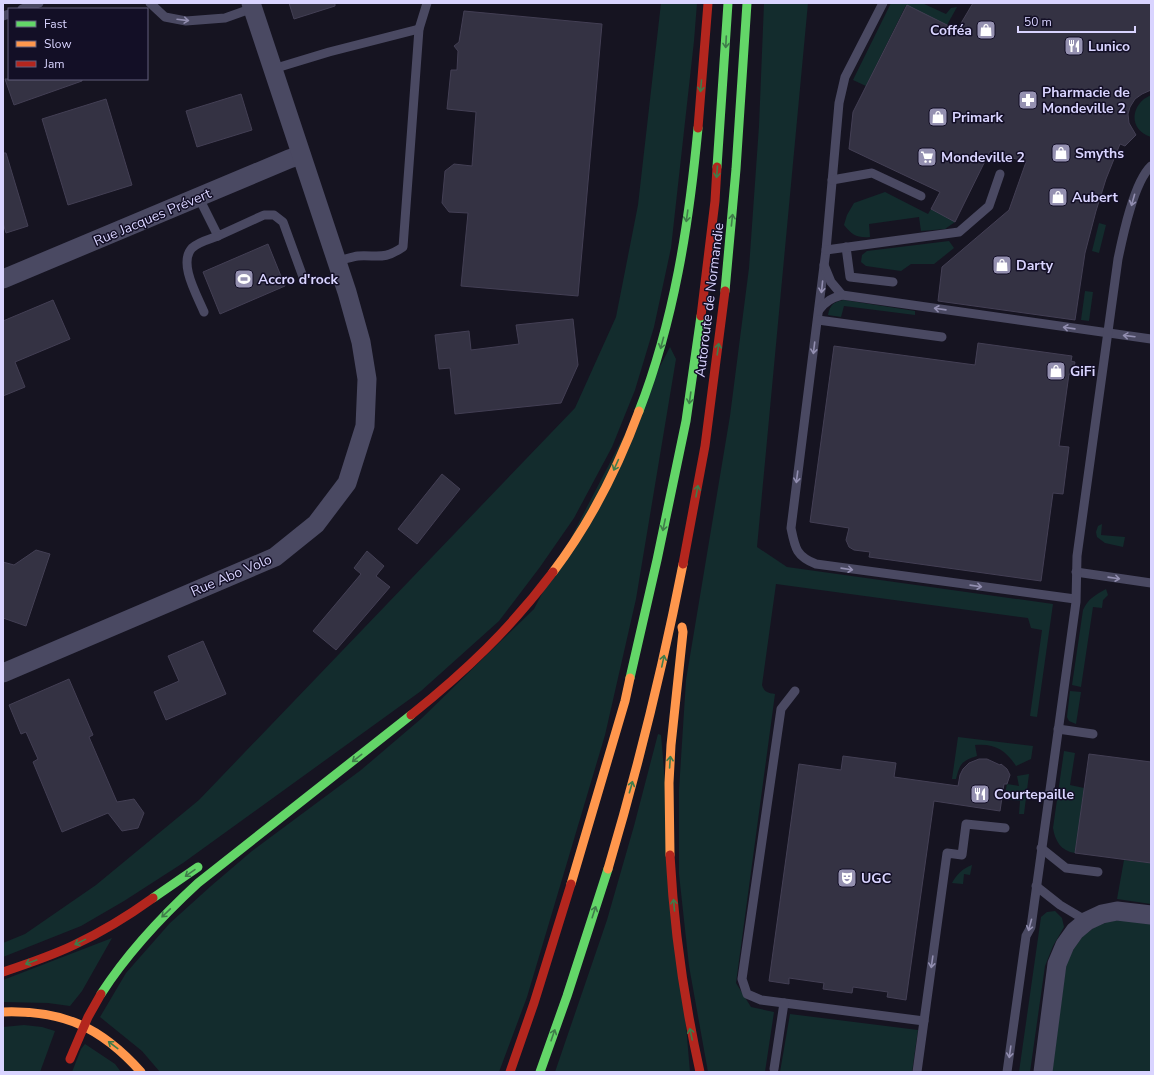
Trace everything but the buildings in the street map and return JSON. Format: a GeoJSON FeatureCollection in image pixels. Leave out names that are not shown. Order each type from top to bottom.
{"type":"FeatureCollection","features":[{"type":"Feature","properties":{"kind":"highway"},"geometry":{"type":"LineString","coordinates":[[69,1062],[88,1017],[118,967],[164,914],[198,883],[450,683],[496,640],[537,593],[560,563],[587,521],[606,488],[634,426],[658,358],[668,316],[687,215],[695,148],[708,3]]}},
{"type":"Feature","properties":{"kind":"highway"},"geometry":{"type":"LineString","coordinates":[[510,1072],[534,1003],[580,855],[625,701],[656,567],[686,421],[702,312],[715,201],[728,3]]}},
{"type":"Feature","properties":{"kind":"highway","name":"Autoroute de Normandie"},"geometry":{"type":"LineString","coordinates":[[540,1072],[575,973],[634,778],[660,676],[676,598],[705,445],[721,327],[734,206],[748,3]]}},
{"type":"Feature","properties":{"kind":"highway"},"geometry":{"type":"LineString","coordinates":[[676,598],[683,632],[676,690],[669,782],[670,842],[676,930],[684,994],[688,1021],[700,1072]]}},
{"type":"Feature","properties":{"kind":"highway"},"geometry":{"type":"LineString","coordinates":[[225,850],[260,833]]}},
{"type":"Feature","properties":{"kind":"highway"},"geometry":{"type":"LineString","coordinates":[[3,972],[58,952],[99,932],[134,912],[205,862]]}},
{"type":"Feature","properties":{"kind":"highway"},"geometry":{"type":"LineString","coordinates":[[3,1012],[24,1011],[44,1013],[76,1022],[95,1032],[118,1049],[141,1072]]}},
{"type":"Feature","properties":{"kind":"street","name":"Rue Abo Volo"},"geometry":{"type":"LineString","coordinates":[[3,673],[275,557],[316,524],[347,483],[364,426],[367,379],[361,342],[252,6]]}},
{"type":"Feature","properties":{"kind":"street","name":"Rue Jacques Prévert"},"geometry":{"type":"LineString","coordinates":[[3,279],[301,155]]}},
{"type":"Feature","properties":{"kind":"street"},"geometry":{"type":"LineString","coordinates":[[1043,1072],[1057,964],[1064,945],[1075,931],[1087,921],[1102,914],[1117,911],[1151,915]]}},
{"type":"Feature","properties":{"kind":"lane"},"geometry":{"type":"LineString","coordinates":[[25,8],[39,3]]}},
{"type":"Feature","properties":{"kind":"lane"},"geometry":{"type":"LineString","coordinates":[[150,3],[165,17],[186,21],[225,18],[252,6]]}},
{"type":"Feature","properties":{"kind":"lane"},"geometry":{"type":"LineString","coordinates":[[336,262],[357,256],[383,257],[394,253],[403,247],[419,29],[427,3]]}},
{"type":"Feature","properties":{"kind":"lane"},"geometry":{"type":"LineString","coordinates":[[883,3],[846,77],[839,104],[826,250],[791,528],[795,548],[805,560],[816,564],[1075,599]]}},
{"type":"Feature","properties":{"kind":"lane"},"geometry":{"type":"LineString","coordinates":[[272,69],[329,52],[419,29]]}},
{"type":"Feature","properties":{"kind":"lane"},"geometry":{"type":"LineString","coordinates":[[1007,1072],[1026,936],[1031,927],[1058,728],[1075,599],[1077,556],[1112,297],[1121,242],[1138,186],[1143,175],[1151,166]]}},
{"type":"Feature","properties":{"kind":"lane"},"geometry":{"type":"LineString","coordinates":[[832,180],[872,173],[921,196]]}},
{"type":"Feature","properties":{"kind":"lane"},"geometry":{"type":"LineString","coordinates":[[826,250],[959,232],[989,206],[1000,174]]}},
{"type":"Feature","properties":{"kind":"lane"},"geometry":{"type":"LineString","coordinates":[[199,198],[218,236]]}},
{"type":"Feature","properties":{"kind":"lane"},"geometry":{"type":"LineString","coordinates":[[204,312],[187,269],[187,255],[193,247],[264,215],[274,215],[283,222],[303,277]]}},
{"type":"Feature","properties":{"kind":"lane"},"geometry":{"type":"LineString","coordinates":[[846,247],[850,276],[893,282]]}},
{"type":"Feature","properties":{"kind":"lane"},"geometry":{"type":"LineString","coordinates":[[824,265],[831,282],[842,294]]}},
{"type":"Feature","properties":{"kind":"lane"},"geometry":{"type":"LineString","coordinates":[[819,310],[832,298],[842,294],[1151,339]]}},
{"type":"Feature","properties":{"kind":"lane"},"geometry":{"type":"LineString","coordinates":[[818,320],[942,337]]}},
{"type":"Feature","properties":{"kind":"lane"},"geometry":{"type":"LineString","coordinates":[[1076,572],[1151,583]]}},
{"type":"Feature","properties":{"kind":"lane"},"geometry":{"type":"LineString","coordinates":[[795,691],[781,709],[742,979],[747,994],[761,1000],[924,1021]]}},
{"type":"Feature","properties":{"kind":"lane"},"geometry":{"type":"LineString","coordinates":[[1058,728],[1093,734]]}},
{"type":"Feature","properties":{"kind":"lane"},"geometry":{"type":"LineString","coordinates":[[917,1072],[947,853],[962,855],[966,824],[1005,828]]}},
{"type":"Feature","properties":{"kind":"lane"},"geometry":{"type":"LineString","coordinates":[[1041,848],[1066,868],[1098,872]]}},
{"type":"Feature","properties":{"kind":"lane"},"geometry":{"type":"LineString","coordinates":[[1036,886],[1060,906],[1087,921]]}},
{"type":"Feature","properties":{"kind":"lane"},"geometry":{"type":"LineString","coordinates":[[774,1069],[784,1003]]}},
{"type":"Feature","properties":{"kind":"green space"},"geometry":{"type":"Polygon","coordinates":[[[661,3],[697,3],[671,248],[654,327],[635,390],[612,447],[574,518],[540,567],[499,621],[421,691],[183,863],[124,901],[81,926],[3,957],[3,943],[25,934],[96,885],[199,800],[575,408],[616,317],[638,205],[661,3]]]}},
{"type":"Feature","properties":{"kind":"green space"},"geometry":{"type":"Polygon","coordinates":[[[764,3],[808,3],[757,547],[787,567],[1053,604],[1037,717],[1030,716],[1042,630],[1031,628],[1028,618],[776,584],[762,685],[767,692],[775,694],[736,983],[751,1007],[774,1012],[765,1072],[708,1072],[689,966],[679,874],[679,790],[686,680],[730,416],[749,268],[759,126],[764,3]]]}},
{"type":"Feature","properties":{"kind":"green space"},"geometry":{"type":"Polygon","coordinates":[[[891,3],[922,3],[946,14],[951,8],[957,7],[947,25],[906,5],[866,86],[853,80],[891,3]]]}},
{"type":"Feature","properties":{"kind":"green space"},"geometry":{"type":"Polygon","coordinates":[[[1151,95],[1151,137],[1138,129],[1134,117],[1139,104],[1151,95]]]}},
{"type":"Feature","properties":{"kind":"green space"},"geometry":{"type":"Polygon","coordinates":[[[885,192],[928,214],[931,209],[955,222],[945,229],[921,231],[919,217],[869,224],[870,237],[855,235],[844,225],[847,215],[854,203],[885,192]]]}},
{"type":"Feature","properties":{"kind":"green space"},"geometry":{"type":"Polygon","coordinates":[[[1099,223],[1106,225],[1099,253],[1092,251],[1099,223]]]}},
{"type":"Feature","properties":{"kind":"green space"},"geometry":{"type":"Polygon","coordinates":[[[949,241],[954,248],[934,264],[911,264],[901,271],[866,266],[861,262],[862,255],[867,251],[949,241]]]}},
{"type":"Feature","properties":{"kind":"green space"},"geometry":{"type":"Polygon","coordinates":[[[1085,291],[1093,292],[1089,321],[1081,320],[1085,291]]]}},
{"type":"Feature","properties":{"kind":"green space"},"geometry":{"type":"Polygon","coordinates":[[[844,300],[915,311],[915,315],[844,306],[841,317],[828,315],[833,304],[844,300]]]}},
{"type":"Feature","properties":{"kind":"green space"},"geometry":{"type":"Polygon","coordinates":[[[670,347],[676,359],[636,599],[605,735],[527,997],[499,1072],[160,1072],[142,1051],[100,1017],[126,973],[170,923],[211,886],[252,851],[361,770],[422,718],[534,609],[670,347]]]}},
{"type":"Feature","properties":{"kind":"green space"},"geometry":{"type":"Polygon","coordinates":[[[1102,524],[1101,535],[1125,537],[1123,547],[1105,543],[1097,537],[1096,532],[1098,526],[1102,524]]]}},
{"type":"Feature","properties":{"kind":"green space"},"geometry":{"type":"Polygon","coordinates":[[[1106,589],[1108,595],[1103,600],[1102,608],[1093,607],[1081,687],[1072,685],[1083,610],[1092,598],[1106,589]]]}},
{"type":"Feature","properties":{"kind":"green space"},"geometry":{"type":"Polygon","coordinates":[[[1070,691],[1081,692],[1076,724],[1069,721],[1067,717],[1070,691]]]}},
{"type":"Feature","properties":{"kind":"green space"},"geometry":{"type":"Polygon","coordinates":[[[658,734],[661,735],[690,1072],[555,1072],[607,920],[658,734]]]}},
{"type":"Feature","properties":{"kind":"green space"},"geometry":{"type":"Polygon","coordinates":[[[958,737],[1033,746],[1031,759],[1016,766],[1004,752],[999,749],[988,745],[975,745],[977,756],[964,762],[960,766],[956,779],[952,779],[958,737]]]}},
{"type":"Feature","properties":{"kind":"green space"},"geometry":{"type":"Polygon","coordinates":[[[1064,751],[1075,753],[1070,785],[1084,788],[1075,853],[1062,848],[1055,837],[1053,828],[1064,751]]]}},
{"type":"Feature","properties":{"kind":"green space"},"geometry":{"type":"Polygon","coordinates":[[[1029,774],[1024,814],[1019,814],[1020,801],[1004,799],[1007,784],[1019,786],[1017,776],[1029,774]]]}},
{"type":"Feature","properties":{"kind":"green space"},"geometry":{"type":"Polygon","coordinates":[[[1124,860],[1151,863],[1151,904],[1117,899],[1124,860]]]}},
{"type":"Feature","properties":{"kind":"green space"},"geometry":{"type":"Polygon","coordinates":[[[972,865],[970,875],[964,874],[963,884],[952,883],[960,872],[972,865]]]}},
{"type":"Feature","properties":{"kind":"green space"},"geometry":{"type":"Polygon","coordinates":[[[1055,911],[1062,918],[1064,927],[1053,946],[1045,966],[1030,1072],[1019,1072],[1041,917],[1047,912],[1055,911]]]}},
{"type":"Feature","properties":{"kind":"green space"},"geometry":{"type":"Polygon","coordinates":[[[1120,920],[1151,922],[1151,1072],[1052,1072],[1066,965],[1074,948],[1083,936],[1095,927],[1107,922],[1120,920]]]}},
{"type":"Feature","properties":{"kind":"green space"},"geometry":{"type":"Polygon","coordinates":[[[112,938],[82,991],[70,1006],[48,1003],[3,1002],[3,980],[112,938]]]}},
{"type":"Feature","properties":{"kind":"green space"},"geometry":{"type":"Polygon","coordinates":[[[790,1014],[918,1030],[912,1072],[780,1072],[790,1014]]]}},
{"type":"Feature","properties":{"kind":"green space"},"geometry":{"type":"Polygon","coordinates":[[[24,1025],[42,1027],[55,1031],[40,1072],[3,1072],[3,1027],[24,1025]]]}},
{"type":"Feature","properties":{"kind":"green space"},"geometry":{"type":"Polygon","coordinates":[[[85,1044],[115,1064],[121,1072],[72,1072],[81,1049],[85,1044]]]}},
{"type":"Feature","properties":{"kind":"traffic: fast"},"geometry":{"type":"LineString","coordinates":[[717,167],[728,3]]}},
{"type":"Feature","properties":{"kind":"traffic: fast"},"geometry":{"type":"LineString","coordinates":[[725,291],[736,169],[747,3]]}},
{"type":"Feature","properties":{"kind":"traffic: fast"},"geometry":{"type":"LineString","coordinates":[[639,411],[662,342],[671,307],[685,236],[698,128]]}},
{"type":"Feature","properties":{"kind":"traffic: fast"},"geometry":{"type":"LineString","coordinates":[[630,678],[657,560],[686,421],[701,316]]}},
{"type":"Feature","properties":{"kind":"traffic: fast"},"geometry":{"type":"LineString","coordinates":[[101,994],[134,949],[171,909],[198,883],[411,715]]}},
{"type":"Feature","properties":{"kind":"traffic: fast"},"geometry":{"type":"LineString","coordinates":[[153,898],[198,867]]}},
{"type":"Feature","properties":{"kind":"traffic: fast"},"geometry":{"type":"LineString","coordinates":[[540,1072],[567,996],[608,869]]}},
{"type":"Feature","properties":{"kind":"traffic: slow"},"geometry":{"type":"LineString","coordinates":[[553,572],[591,515],[622,453],[639,411]]}},
{"type":"Feature","properties":{"kind":"traffic: slow"},"geometry":{"type":"LineString","coordinates":[[608,869],[630,793],[649,717],[683,564]]}},
{"type":"Feature","properties":{"kind":"traffic: slow"},"geometry":{"type":"LineString","coordinates":[[670,855],[669,783],[671,745],[683,632],[682,627]]}},
{"type":"Feature","properties":{"kind":"traffic: slow"},"geometry":{"type":"LineString","coordinates":[[571,884],[625,701],[630,678]]}},
{"type":"Feature","properties":{"kind":"traffic: slow"},"geometry":{"type":"LineString","coordinates":[[3,1012],[44,1014],[80,1024],[111,1043],[141,1072]]}},
{"type":"Feature","properties":{"kind":"traffic: jam"},"geometry":{"type":"LineString","coordinates":[[698,128],[708,3]]}},
{"type":"Feature","properties":{"kind":"traffic: jam"},"geometry":{"type":"LineString","coordinates":[[701,316],[715,201],[717,167]]}},
{"type":"Feature","properties":{"kind":"traffic: jam"},"geometry":{"type":"LineString","coordinates":[[683,564],[705,446],[725,291]]}},
{"type":"Feature","properties":{"kind":"traffic: jam"},"geometry":{"type":"LineString","coordinates":[[411,715],[469,665],[504,631],[553,572]]}},
{"type":"Feature","properties":{"kind":"traffic: jam"},"geometry":{"type":"LineString","coordinates":[[670,855],[680,964],[700,1072]]}},
{"type":"Feature","properties":{"kind":"traffic: jam"},"geometry":{"type":"LineString","coordinates":[[510,1072],[534,1003],[571,884]]}},
{"type":"Feature","properties":{"kind":"traffic: jam"},"geometry":{"type":"LineString","coordinates":[[3,972],[48,956],[84,940],[115,923],[153,898]]}},
{"type":"Feature","properties":{"kind":"traffic: jam"},"geometry":{"type":"LineString","coordinates":[[70,1059],[88,1017],[101,994]]}},
{"type":"Feature","properties":{"kind":"place","name":"Cofféa"},"geometry":{"type":"Point","coordinates":[986,30]}},
{"type":"Feature","properties":{"kind":"place","name":"Lunico"},"geometry":{"type":"Point","coordinates":[1074,46]}},
{"type":"Feature","properties":{"kind":"place","name":"Pharmacie de Mondeville 2"},"geometry":{"type":"Point","coordinates":[1028,100]}},
{"type":"Feature","properties":{"kind":"place","name":"Primark"},"geometry":{"type":"Point","coordinates":[938,117]}},
{"type":"Feature","properties":{"kind":"place","name":"Smyths"},"geometry":{"type":"Point","coordinates":[1061,153]}},
{"type":"Feature","properties":{"kind":"place","name":"Mondeville 2"},"geometry":{"type":"Point","coordinates":[927,157]}},
{"type":"Feature","properties":{"kind":"place","name":"Aubert"},"geometry":{"type":"Point","coordinates":[1058,197]}},
{"type":"Feature","properties":{"kind":"place","name":"Darty"},"geometry":{"type":"Point","coordinates":[1002,265]}},
{"type":"Feature","properties":{"kind":"place","name":"Accro d'rock"},"geometry":{"type":"Point","coordinates":[244,279]}},
{"type":"Feature","properties":{"kind":"place","name":"GiFi"},"geometry":{"type":"Point","coordinates":[1056,371]}},
{"type":"Feature","properties":{"kind":"place","name":"Courtepaille"},"geometry":{"type":"Point","coordinates":[980,794]}},
{"type":"Feature","properties":{"kind":"place","name":"UGC"},"geometry":{"type":"Point","coordinates":[847,878]}}]}
